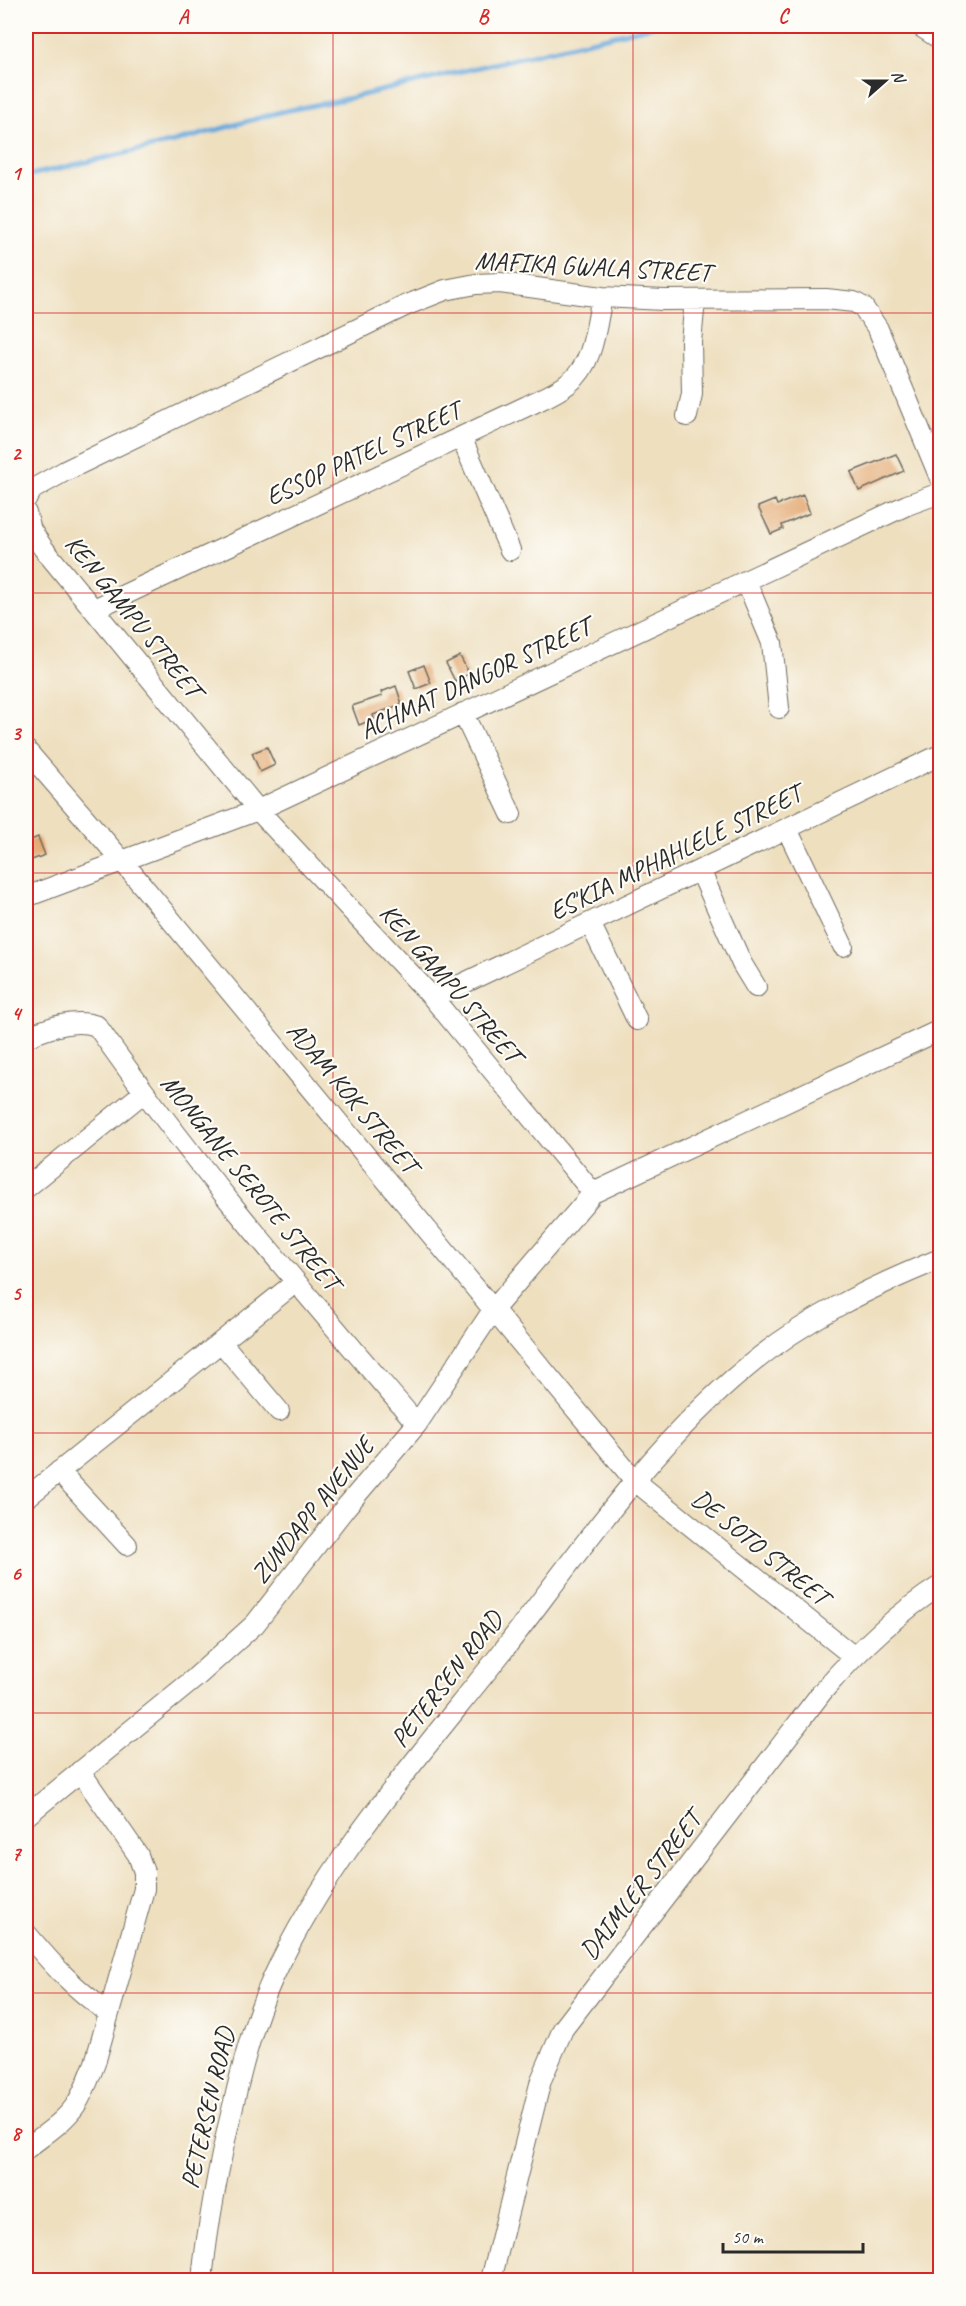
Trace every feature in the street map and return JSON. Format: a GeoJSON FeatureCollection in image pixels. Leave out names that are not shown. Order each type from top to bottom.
{"type":"FeatureCollection","features":[{"type":"Feature","properties":{"kind":"street"},"geometry":{"type":"LineString","coordinates":[[920,26],[940,39]]}},
{"type":"Feature","properties":{"kind":"street","name":"MAFIKA GWALA STREET"},"geometry":{"type":"LineString","coordinates":[[29,494],[65,471],[407,305],[445,290],[476,284],[500,283],[602,297],[695,300],[844,299],[863,307],[878,329],[940,478]]}},
{"type":"Feature","properties":{"kind":"street","name":"ESSOP PATEL STREET"},"geometry":{"type":"LineString","coordinates":[[94,609],[461,437],[570,383],[585,364],[591,349],[602,297]]}},
{"type":"Feature","properties":{"kind":"street"},"geometry":{"type":"LineString","coordinates":[[687,416],[692,394],[691,342],[695,300]]}},
{"type":"Feature","properties":{"kind":"street"},"geometry":{"type":"LineString","coordinates":[[461,437],[510,550]]}},
{"type":"Feature","properties":{"kind":"street","name":"ACHMAT DANGOR STREET"},"geometry":{"type":"LineString","coordinates":[[26,897],[258,810],[907,505],[940,493]]}},
{"type":"Feature","properties":{"kind":"street","name":"KEN GAMPU STREET"},"geometry":{"type":"LineString","coordinates":[[26,513],[32,530],[43,548],[258,810],[433,998],[593,1193]]}},
{"type":"Feature","properties":{"kind":"street"},"geometry":{"type":"LineString","coordinates":[[746,581],[772,643],[778,708]]}},
{"type":"Feature","properties":{"kind":"street"},"geometry":{"type":"LineString","coordinates":[[463,713],[511,814]]}},
{"type":"Feature","properties":{"kind":"street","name":"ADAM KOK STREET"},"geometry":{"type":"LineString","coordinates":[[26,750],[123,862],[635,1481]]}},
{"type":"Feature","properties":{"kind":"street","name":"ES'KIA MPHAHLELE STREET"},"geometry":{"type":"LineString","coordinates":[[433,998],[940,755]]}},
{"type":"Feature","properties":{"kind":"street"},"geometry":{"type":"LineString","coordinates":[[786,829],[843,946]]}},
{"type":"Feature","properties":{"kind":"street"},"geometry":{"type":"LineString","coordinates":[[700,870],[742,964],[756,987]]}},
{"type":"Feature","properties":{"kind":"street"},"geometry":{"type":"LineString","coordinates":[[590,922],[637,1020]]}},
{"type":"Feature","properties":{"kind":"street","name":"MONGANE SEROTE STREET"},"geometry":{"type":"LineString","coordinates":[[26,1037],[56,1026],[85,1022],[97,1026],[143,1093],[296,1282],[417,1424]]}},
{"type":"Feature","properties":{"kind":"street"},"geometry":{"type":"LineString","coordinates":[[593,1193],[940,1030]]}},
{"type":"Feature","properties":{"kind":"street"},"geometry":{"type":"LineString","coordinates":[[26,1188],[143,1093]]}},
{"type":"Feature","properties":{"kind":"street","name":"ZUNDAPP AVENUE"},"geometry":{"type":"LineString","coordinates":[[26,1816],[194,1679],[255,1624],[346,1507],[417,1424],[494,1310],[593,1193]]}},
{"type":"Feature","properties":{"kind":"street","name":"PETERSEN ROAD"},"geometry":{"type":"LineString","coordinates":[[202,2280],[207,2237],[225,2137],[256,2019],[302,1920],[369,1821],[635,1481],[695,1413],[747,1367],[810,1322],[851,1299],[940,1259]]}},
{"type":"Feature","properties":{"kind":"street"},"geometry":{"type":"LineString","coordinates":[[26,1498],[296,1282]]}},
{"type":"Feature","properties":{"kind":"street"},"geometry":{"type":"LineString","coordinates":[[221,1342],[279,1410]]}},
{"type":"Feature","properties":{"kind":"street"},"geometry":{"type":"LineString","coordinates":[[59,1471],[127,1545]]}},
{"type":"Feature","properties":{"kind":"street","name":"DE SOTO STREET"},"geometry":{"type":"LineString","coordinates":[[635,1481],[853,1656]]}},
{"type":"Feature","properties":{"kind":"street","name":"DAIMLER STREET"},"geometry":{"type":"LineString","coordinates":[[491,2280],[541,2080],[563,2029],[822,1692],[853,1656],[940,1586]]}},
{"type":"Feature","properties":{"kind":"street"},"geometry":{"type":"LineString","coordinates":[[26,2149],[75,2106],[95,2063],[144,1889],[144,1872],[138,1855],[80,1771]]}},
{"type":"Feature","properties":{"kind":"street"},"geometry":{"type":"LineString","coordinates":[[26,1933],[67,1980],[84,1996],[109,2013]]}},
{"type":"Feature","properties":{"kind":"building"},"geometry":{"type":"Polygon","coordinates":[[[896,454],[904,471],[859,491],[851,472],[896,454]]]}},
{"type":"Feature","properties":{"kind":"building"},"geometry":{"type":"Polygon","coordinates":[[[803,495],[810,513],[782,525],[783,529],[771,534],[758,507],[775,500],[777,505],[803,495]]]}},
{"type":"Feature","properties":{"kind":"building"},"geometry":{"type":"Polygon","coordinates":[[[460,656],[469,674],[455,681],[446,663],[460,656]]]}},
{"type":"Feature","properties":{"kind":"building"},"geometry":{"type":"Polygon","coordinates":[[[424,665],[431,683],[416,689],[409,671],[424,665]]]}},
{"type":"Feature","properties":{"kind":"building"},"geometry":{"type":"Polygon","coordinates":[[[396,686],[402,704],[373,715],[374,719],[359,725],[352,706],[382,696],[381,692],[396,686]]]}},
{"type":"Feature","properties":{"kind":"building"},"geometry":{"type":"Polygon","coordinates":[[[267,747],[275,765],[260,772],[252,753],[267,747]]]}},
{"type":"Feature","properties":{"kind":"building"},"geometry":{"type":"Polygon","coordinates":[[[38,837],[45,855],[29,861],[26,842],[38,837]]]}},
{"type":"Feature","properties":{"kind":"waterway"},"geometry":{"type":"LineString","coordinates":[[26,176],[174,142],[280,112],[350,98],[653,26]]}}]}
